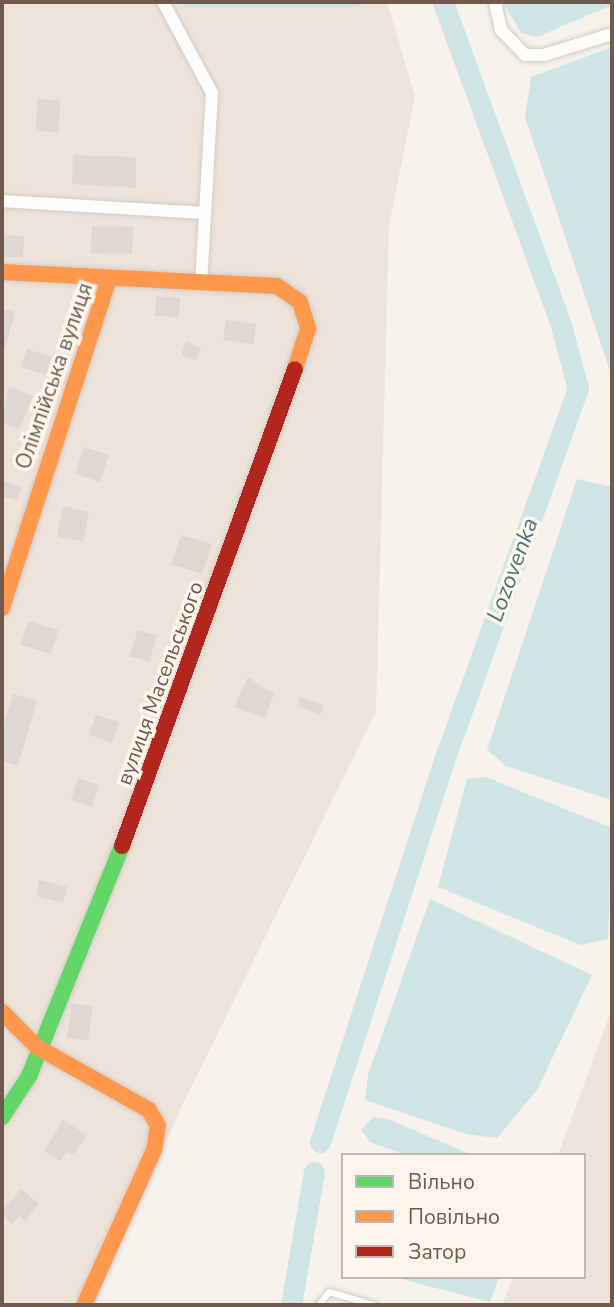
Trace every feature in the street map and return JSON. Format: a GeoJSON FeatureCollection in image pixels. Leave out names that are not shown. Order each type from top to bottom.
{"type":"FeatureCollection","features":[{"type":"Feature","properties":{"kind":"street"},"geometry":{"type":"LineString","coordinates":[[2,272],[109,279],[201,281],[212,93],[163,2]]}},
{"type":"Feature","properties":{"kind":"street"},"geometry":{"type":"LineString","coordinates":[[495,2],[501,30],[525,55],[544,55],[612,34]]}},
{"type":"Feature","properties":{"kind":"street"},"geometry":{"type":"LineString","coordinates":[[2,201],[203,213]]}},
{"type":"Feature","properties":{"kind":"street","name":"Олімпійська вулиця"},"geometry":{"type":"LineString","coordinates":[[2,608],[109,279]]}},
{"type":"Feature","properties":{"kind":"street","name":"вулиця Масельського"},"geometry":{"type":"LineString","coordinates":[[2,1117],[29,1076],[37,1047],[124,845],[259,480],[308,329],[300,303],[289,291],[201,281]]}},
{"type":"Feature","properties":{"kind":"street"},"geometry":{"type":"LineString","coordinates":[[2,1012],[37,1047],[149,1110],[158,1126],[154,1150],[84,1305]]}},
{"type":"Feature","properties":{"kind":"lane"},"geometry":{"type":"LineString","coordinates":[[319,1305],[329,1292],[374,1305]]}},
{"type":"Feature","properties":{"kind":"shaded area"},"geometry":{"type":"Polygon","coordinates":[[[2,2],[387,2],[415,96],[389,225],[376,712],[181,1108],[93,1305],[2,1305],[2,2]]]}},
{"type":"Feature","properties":{"kind":"shaded area"},"geometry":{"type":"Polygon","coordinates":[[[182,2],[365,2],[356,7],[184,7],[182,2]]]}},
{"type":"Feature","properties":{"kind":"shaded area"},"geometry":{"type":"Polygon","coordinates":[[[503,2],[612,2],[612,5],[537,37],[521,33],[503,2]]]}},
{"type":"Feature","properties":{"kind":"shaded area"},"geometry":{"type":"Polygon","coordinates":[[[612,47],[612,377],[525,117],[531,77],[612,47]]]}},
{"type":"Feature","properties":{"kind":"shaded area"},"geometry":{"type":"Polygon","coordinates":[[[577,479],[612,487],[612,800],[506,766],[487,750],[577,479]]]}},
{"type":"Feature","properties":{"kind":"shaded area"},"geometry":{"type":"Polygon","coordinates":[[[486,777],[612,828],[608,939],[581,945],[438,887],[467,779],[486,777]]]}},
{"type":"Feature","properties":{"kind":"shaded area"},"geometry":{"type":"Polygon","coordinates":[[[430,899],[592,975],[537,1090],[497,1138],[466,1134],[365,1100],[368,1075],[430,899]]]}},
{"type":"Feature","properties":{"kind":"shaded area"},"geometry":{"type":"Polygon","coordinates":[[[612,1009],[612,1305],[502,1305],[512,1279],[586,1279],[586,1153],[559,1153],[612,1009]]]}},
{"type":"Feature","properties":{"kind":"shaded area"},"geometry":{"type":"Polygon","coordinates":[[[373,1117],[388,1119],[467,1153],[400,1153],[370,1142],[361,1130],[373,1117]]]}},
{"type":"Feature","properties":{"kind":"shaded area"},"geometry":{"type":"Polygon","coordinates":[[[401,1279],[498,1279],[490,1302],[401,1279]]]}},
{"type":"Feature","properties":{"kind":"building"},"geometry":{"type":"Polygon","coordinates":[[[37,99],[60,100],[59,132],[36,131],[37,99]]]}},
{"type":"Feature","properties":{"kind":"building"},"geometry":{"type":"Polygon","coordinates":[[[73,155],[136,157],[136,188],[72,184],[73,155]]]}},
{"type":"Feature","properties":{"kind":"building"},"geometry":{"type":"Polygon","coordinates":[[[92,226],[133,227],[132,254],[91,253],[92,226]]]}},
{"type":"Feature","properties":{"kind":"building"},"geometry":{"type":"Polygon","coordinates":[[[2,235],[24,236],[23,257],[2,257],[2,235]]]}},
{"type":"Feature","properties":{"kind":"building"},"geometry":{"type":"Polygon","coordinates":[[[156,296],[180,298],[179,317],[155,316],[156,296]]]}},
{"type":"Feature","properties":{"kind":"building"},"geometry":{"type":"Polygon","coordinates":[[[2,309],[15,312],[5,349],[2,349],[2,309]]]}},
{"type":"Feature","properties":{"kind":"building"},"geometry":{"type":"Polygon","coordinates":[[[226,320],[256,324],[254,344],[223,340],[226,320]]]}},
{"type":"Feature","properties":{"kind":"building"},"geometry":{"type":"Polygon","coordinates":[[[186,342],[201,348],[196,360],[181,355],[186,342]]]}},
{"type":"Feature","properties":{"kind":"building"},"geometry":{"type":"Polygon","coordinates":[[[27,349],[52,357],[47,375],[21,367],[27,349]]]}},
{"type":"Feature","properties":{"kind":"building"},"geometry":{"type":"Polygon","coordinates":[[[9,386],[33,396],[19,429],[2,423],[9,386]]]}},
{"type":"Feature","properties":{"kind":"building"},"geometry":{"type":"Polygon","coordinates":[[[84,447],[109,455],[100,482],[75,474],[84,447]]]}},
{"type":"Feature","properties":{"kind":"building"},"geometry":{"type":"Polygon","coordinates":[[[2,480],[22,487],[17,501],[2,496],[2,480]]]}},
{"type":"Feature","properties":{"kind":"building"},"geometry":{"type":"Polygon","coordinates":[[[63,506],[89,512],[83,542],[57,536],[63,506]]]}},
{"type":"Feature","properties":{"kind":"building"},"geometry":{"type":"Polygon","coordinates":[[[181,535],[212,544],[202,574],[171,564],[181,535]]]}},
{"type":"Feature","properties":{"kind":"building"},"geometry":{"type":"Polygon","coordinates":[[[28,621],[58,630],[51,654],[21,645],[28,621]]]}},
{"type":"Feature","properties":{"kind":"building"},"geometry":{"type":"Polygon","coordinates":[[[138,630],[157,636],[149,662],[129,656],[138,630]]]}},
{"type":"Feature","properties":{"kind":"building"},"geometry":{"type":"Polygon","coordinates":[[[248,677],[274,694],[265,718],[234,707],[248,677]]]}},
{"type":"Feature","properties":{"kind":"building"},"geometry":{"type":"Polygon","coordinates":[[[13,694],[37,701],[18,765],[2,761],[2,732],[13,694]]]}},
{"type":"Feature","properties":{"kind":"building"},"geometry":{"type":"Polygon","coordinates":[[[300,697],[324,705],[320,715],[297,706],[300,697]]]}},
{"type":"Feature","properties":{"kind":"building"},"geometry":{"type":"Polygon","coordinates":[[[96,715],[119,722],[112,743],[89,735],[96,715]]]}},
{"type":"Feature","properties":{"kind":"building"},"geometry":{"type":"Polygon","coordinates":[[[78,778],[99,785],[92,807],[71,800],[78,778]]]}},
{"type":"Feature","properties":{"kind":"building"},"geometry":{"type":"Polygon","coordinates":[[[39,880],[67,887],[63,903],[36,896],[39,880]]]}},
{"type":"Feature","properties":{"kind":"building"},"geometry":{"type":"Polygon","coordinates":[[[72,1003],[93,1006],[88,1040],[67,1038],[72,1003]]]}},
{"type":"Feature","properties":{"kind":"building"},"geometry":{"type":"Polygon","coordinates":[[[63,1120],[87,1135],[74,1155],[66,1151],[60,1161],[44,1151],[63,1120]]]}},
{"type":"Feature","properties":{"kind":"building"},"geometry":{"type":"Polygon","coordinates":[[[21,1189],[39,1204],[25,1221],[19,1216],[11,1224],[2,1211],[21,1189]]]}},
{"type":"Feature","properties":{"kind":"waterway","name":"Lozovenka"},"geometry":{"type":"LineString","coordinates":[[320,1142],[447,752],[578,389],[561,325],[443,2]]}},
{"type":"Feature","properties":{"kind":"waterway","name":"Lozovenka"},"geometry":{"type":"LineString","coordinates":[[291,1305],[314,1172]]}},
{"type":"Feature","properties":{"kind":"traffic: fast"},"geometry":{"type":"LineString","coordinates":[[2,1117],[29,1076],[122,846]]}},
{"type":"Feature","properties":{"kind":"traffic: slow"},"geometry":{"type":"LineString","coordinates":[[2,272],[277,286],[300,302],[308,329],[295,369]]}},
{"type":"Feature","properties":{"kind":"traffic: slow"},"geometry":{"type":"LineString","coordinates":[[2,608],[109,279]]}},
{"type":"Feature","properties":{"kind":"traffic: slow"},"geometry":{"type":"LineString","coordinates":[[2,1012],[37,1047],[149,1110],[158,1126],[154,1150],[84,1305]]}},
{"type":"Feature","properties":{"kind":"traffic: jam"},"geometry":{"type":"LineString","coordinates":[[122,846],[295,369]]}}]}
